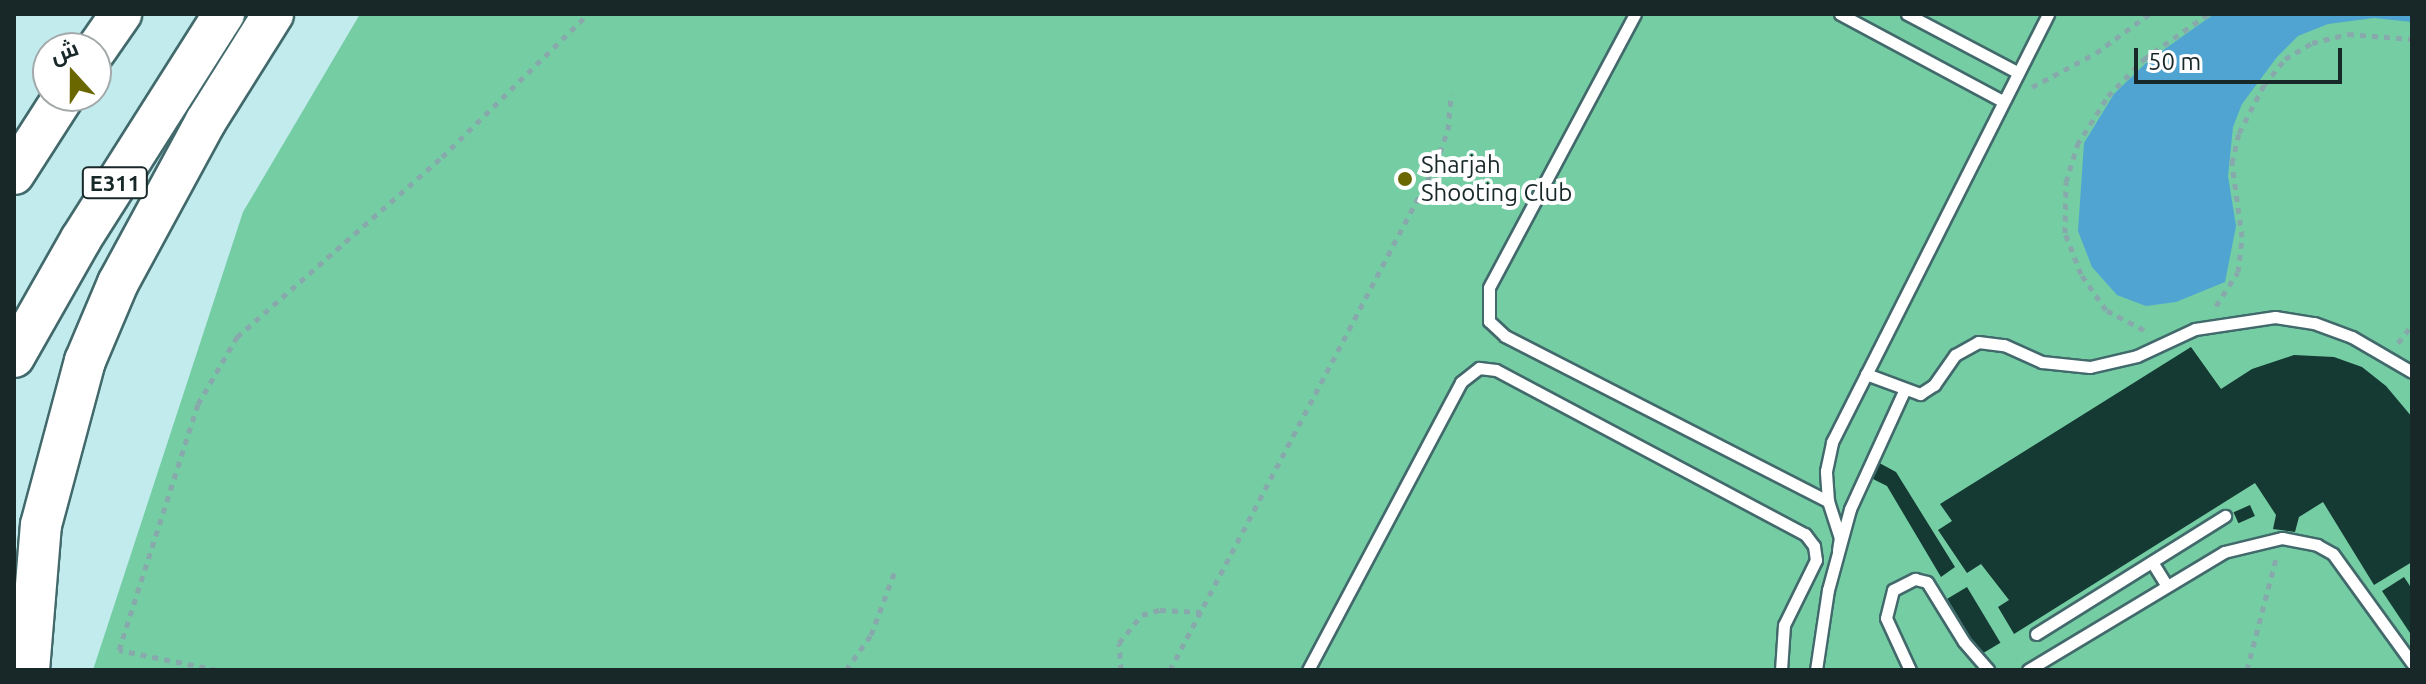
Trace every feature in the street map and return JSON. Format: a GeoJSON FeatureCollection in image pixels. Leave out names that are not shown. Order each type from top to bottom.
{"type":"FeatureCollection","features":[{"type":"Feature","properties":{"kind":"highway"},"geometry":{"type":"LineString","coordinates":[[108,32],[121,14]]}},
{"type":"Feature","properties":{"kind":"highway","name":"E311"},"geometry":{"type":"LineString","coordinates":[[14,357],[81,239],[224,14]]}},
{"type":"Feature","properties":{"kind":"highway"},"geometry":{"type":"LineString","coordinates":[[29,670],[41,525],[85,361],[118,283],[206,121],[273,14]]}},
{"type":"Feature","properties":{"kind":"highway"},"geometry":{"type":"LineString","coordinates":[[14,174],[53,112]]}},
{"type":"Feature","properties":{"kind":"lane"},"geometry":{"type":"LineString","coordinates":[[1635,14],[1485,299],[1496,330],[1828,501]]}},
{"type":"Feature","properties":{"kind":"lane"},"geometry":{"type":"LineString","coordinates":[[1840,14],[2002,101]]}},
{"type":"Feature","properties":{"kind":"lane"},"geometry":{"type":"LineString","coordinates":[[1907,14],[2017,72]]}},
{"type":"Feature","properties":{"kind":"lane"},"geometry":{"type":"LineString","coordinates":[[1816,670],[1840,538],[1828,501],[1826,471],[1832,442],[2048,14]]}},
{"type":"Feature","properties":{"kind":"lane"},"geometry":{"type":"LineString","coordinates":[[1866,374],[1904,391],[1928,391],[1955,355],[1978,342],[2004,345],[2042,362],[2090,367],[2137,356],[2195,329],[2275,317],[2314,323],[2352,337],[2412,372]]}},
{"type":"Feature","properties":{"kind":"lane"},"geometry":{"type":"LineString","coordinates":[[1308,670],[1461,382],[1479,368],[1496,370],[1805,534],[1814,546],[1816,560],[1784,625],[1781,670]]}},
{"type":"Feature","properties":{"kind":"lane"},"geometry":{"type":"LineString","coordinates":[[1838,550],[1865,468],[1904,391]]}},
{"type":"Feature","properties":{"kind":"lane"},"geometry":{"type":"LineString","coordinates":[[2036,634],[2225,516]]}},
{"type":"Feature","properties":{"kind":"lane"},"geometry":{"type":"LineString","coordinates":[[2028,670],[2242,544],[2282,538],[2317,545],[2333,554],[2412,663]]}},
{"type":"Feature","properties":{"kind":"lane"},"geometry":{"type":"LineString","coordinates":[[2152,562],[2167,586]]}},
{"type":"Feature","properties":{"kind":"lane"},"geometry":{"type":"LineString","coordinates":[[1910,670],[1886,618],[1893,590],[1915,579],[1927,582],[1964,642],[1988,670]]}},
{"type":"Feature","properties":{"kind":"path"},"geometry":{"type":"LineString","coordinates":[[217,670],[119,650],[198,404],[237,337],[442,157],[588,14]]}},
{"type":"Feature","properties":{"kind":"path"},"geometry":{"type":"LineString","coordinates":[[2002,101],[2096,53],[2149,14]]}},
{"type":"Feature","properties":{"kind":"path"},"geometry":{"type":"LineString","coordinates":[[2151,330],[2141,330],[2106,310],[2081,274],[2065,233],[2066,182],[2077,145],[2108,96],[2144,59],[2208,14]]}},
{"type":"Feature","properties":{"kind":"path"},"geometry":{"type":"LineString","coordinates":[[2213,310],[2238,272],[2242,237],[2232,163],[2239,133],[2264,85],[2285,59],[2312,43],[2348,34],[2412,39]]}},
{"type":"Feature","properties":{"kind":"path"},"geometry":{"type":"LineString","coordinates":[[1170,670],[1436,164],[1448,130],[1451,94]]}},
{"type":"Feature","properties":{"kind":"path"},"geometry":{"type":"LineString","coordinates":[[2247,670],[2282,538]]}},
{"type":"Feature","properties":{"kind":"path"},"geometry":{"type":"LineString","coordinates":[[846,670],[871,635],[896,568]]}},
{"type":"Feature","properties":{"kind":"path"},"geometry":{"type":"LineString","coordinates":[[1121,670],[1119,643],[1142,615],[1160,610],[1201,612]]}},
{"type":"Feature","properties":{"kind":"green space"},"geometry":{"type":"Polygon","coordinates":[[[360,14],[2412,14],[2412,670],[93,670],[243,212],[360,14]]]}},
{"type":"Feature","properties":{"kind":"water"},"geometry":{"type":"Polygon","coordinates":[[[2214,14],[2412,14],[2412,22],[2374,18],[2328,24],[2298,36],[2277,57],[2242,104],[2233,127],[2228,176],[2236,226],[2225,282],[2176,302],[2146,306],[2117,295],[2092,267],[2078,231],[2084,143],[2114,94],[2148,61],[2214,14]]]}},
{"type":"Feature","properties":{"kind":"building"},"geometry":{"type":"Polygon","coordinates":[[[2191,347],[2221,389],[2252,369],[2294,355],[2334,357],[2362,367],[2386,386],[2412,417],[2412,562],[2374,585],[2323,502],[2299,517],[2295,532],[2273,529],[2276,515],[2255,483],[2014,634],[1998,607],[2009,600],[1981,564],[1967,573],[1938,530],[1952,521],[1940,504],[2191,347]]]}},
{"type":"Feature","properties":{"kind":"building"},"geometry":{"type":"Polygon","coordinates":[[[1872,459],[1896,472],[1955,567],[1941,577],[1887,486],[1867,476],[1872,459]]]}},
{"type":"Feature","properties":{"kind":"building"},"geometry":{"type":"Polygon","coordinates":[[[2250,505],[2255,516],[2238,523],[2234,512],[2250,505]]]}},
{"type":"Feature","properties":{"kind":"building"},"geometry":{"type":"Polygon","coordinates":[[[2404,577],[2412,589],[2412,636],[2382,591],[2404,577]]]}},
{"type":"Feature","properties":{"kind":"building"},"geometry":{"type":"Polygon","coordinates":[[[1967,587],[2000,643],[1981,655],[1947,599],[1967,587]]]}},
{"type":"Feature","properties":{"kind":"place","name":"Sharjah Shooting Club"},"geometry":{"type":"Point","coordinates":[1405,179]}}]}
